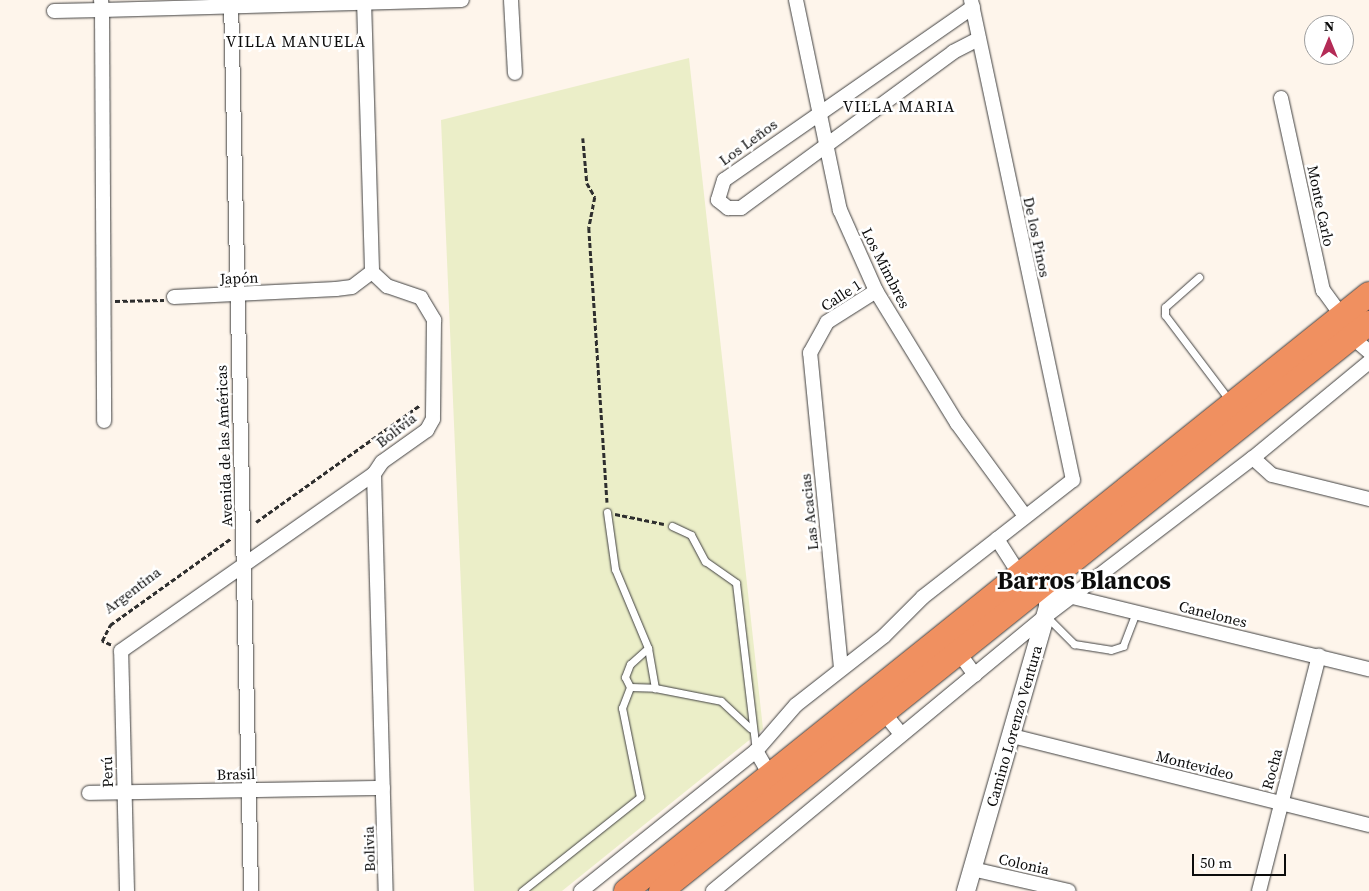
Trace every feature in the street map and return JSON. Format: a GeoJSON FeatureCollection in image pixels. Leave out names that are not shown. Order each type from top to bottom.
{"type":"FeatureCollection","features":[{"type":"Feature","properties":{"kind":"highway"},"geometry":{"type":"LineString","coordinates":[[626,891],[770,775],[1039,577],[1358,332],[1369,294]]}},
{"type":"Feature","properties":{"kind":"highway"},"geometry":{"type":"LineString","coordinates":[[673,887],[959,653],[1039,577],[1232,404],[1358,332]]}},
{"type":"Feature","properties":{"kind":"street"},"geometry":{"type":"LineString","coordinates":[[54,11],[101,5],[462,0]]}},
{"type":"Feature","properties":{"kind":"street"},"geometry":{"type":"LineString","coordinates":[[511,0],[515,73]]}},
{"type":"Feature","properties":{"kind":"street","name":"Los Mimbres"},"geometry":{"type":"LineString","coordinates":[[796,0],[824,145],[840,210],[876,291],[957,423],[1025,516]]}},
{"type":"Feature","properties":{"kind":"street"},"geometry":{"type":"LineString","coordinates":[[364,2],[372,272]]}},
{"type":"Feature","properties":{"kind":"street","name":"Avenida de las Américas"},"geometry":{"type":"LineString","coordinates":[[231,4],[236,295],[251,891]]}},
{"type":"Feature","properties":{"kind":"street","name":"Los Leños"},"geometry":{"type":"LineString","coordinates":[[972,4],[724,180],[718,200],[728,208],[740,208],[953,52],[979,39]]}},
{"type":"Feature","properties":{"kind":"street","name":"De los Pinos"},"geometry":{"type":"LineString","coordinates":[[972,4],[1072,480],[1025,516]]}},
{"type":"Feature","properties":{"kind":"street"},"geometry":{"type":"LineString","coordinates":[[101,5],[104,421]]}},
{"type":"Feature","properties":{"kind":"street","name":"Monte Carlo"},"geometry":{"type":"LineString","coordinates":[[1281,98],[1323,290],[1358,332]]}},
{"type":"Feature","properties":{"kind":"street","name":"Japón"},"geometry":{"type":"LineString","coordinates":[[174,296],[236,295],[352,287],[372,272]]}},
{"type":"Feature","properties":{"kind":"street","name":"Bolivia"},"geometry":{"type":"LineString","coordinates":[[372,272],[387,286],[411,291],[430,308],[434,398],[433,419],[426,430],[382,462],[374,474],[386,891]]}},
{"type":"Feature","properties":{"kind":"street","name":"Calle 1"},"geometry":{"type":"LineString","coordinates":[[810,353],[827,322],[876,291]]}},
{"type":"Feature","properties":{"kind":"street","name":"Las Acacias"},"geometry":{"type":"LineString","coordinates":[[810,353],[841,668]]}},
{"type":"Feature","properties":{"kind":"street"},"geometry":{"type":"LineString","coordinates":[[713,891],[1046,616],[1254,458],[1369,362]]}},
{"type":"Feature","properties":{"kind":"street"},"geometry":{"type":"LineString","coordinates":[[1254,458],[1272,474],[1369,499]]}},
{"type":"Feature","properties":{"kind":"street"},"geometry":{"type":"LineString","coordinates":[[120,651],[374,474]]}},
{"type":"Feature","properties":{"kind":"street"},"geometry":{"type":"LineString","coordinates":[[581,891],[756,751],[796,705],[1025,516]]}},
{"type":"Feature","properties":{"kind":"street"},"geometry":{"type":"LineString","coordinates":[[997,539],[1039,577]]}},
{"type":"Feature","properties":{"kind":"street","name":"Canelones"},"geometry":{"type":"LineString","coordinates":[[1039,577],[1072,596],[1369,669]]}},
{"type":"Feature","properties":{"kind":"street","name":"Camino Lorenzo Ventura"},"geometry":{"type":"LineString","coordinates":[[966,891],[1046,616],[1039,577]]}},
{"type":"Feature","properties":{"kind":"street","name":"Perú"},"geometry":{"type":"LineString","coordinates":[[120,651],[127,891]]}},
{"type":"Feature","properties":{"kind":"street"},"geometry":{"type":"LineString","coordinates":[[959,653],[975,675]]}},
{"type":"Feature","properties":{"kind":"street","name":"Rocha"},"geometry":{"type":"LineString","coordinates":[[1259,891],[1319,656]]}},
{"type":"Feature","properties":{"kind":"street"},"geometry":{"type":"LineString","coordinates":[[884,713],[902,734]]}},
{"type":"Feature","properties":{"kind":"street","name":"Montevideo"},"geometry":{"type":"LineString","coordinates":[[1012,736],[1369,825]]}},
{"type":"Feature","properties":{"kind":"street"},"geometry":{"type":"LineString","coordinates":[[756,751],[770,775]]}},
{"type":"Feature","properties":{"kind":"street","name":"Brasil"},"geometry":{"type":"LineString","coordinates":[[89,793],[383,788]]}},
{"type":"Feature","properties":{"kind":"street","name":"Colonia"},"geometry":{"type":"LineString","coordinates":[[972,869],[1069,891]]}},
{"type":"Feature","properties":{"kind":"lane"},"geometry":{"type":"LineString","coordinates":[[1200,277],[1164,307],[1164,315],[1232,404]]}},
{"type":"Feature","properties":{"kind":"lane"},"geometry":{"type":"LineString","coordinates":[[607,512],[615,569],[648,648],[655,688]]}},
{"type":"Feature","properties":{"kind":"lane"},"geometry":{"type":"LineString","coordinates":[[672,526],[691,535],[705,560],[736,583],[750,728],[756,751]]}},
{"type":"Feature","properties":{"kind":"lane"},"geometry":{"type":"LineString","coordinates":[[1046,616],[1074,644],[1111,650],[1123,646],[1136,612]]}},
{"type":"Feature","properties":{"kind":"lane"},"geometry":{"type":"LineString","coordinates":[[522,891],[640,797],[622,708],[630,687],[625,677],[630,664],[648,648]]}},
{"type":"Feature","properties":{"kind":"lane"},"geometry":{"type":"LineString","coordinates":[[630,687],[655,688],[720,701],[750,728]]}},
{"type":"Feature","properties":{"kind":"path"},"geometry":{"type":"LineString","coordinates":[[583,138],[588,182],[595,198],[589,228],[607,512],[672,526]]}},
{"type":"Feature","properties":{"kind":"path"},"geometry":{"type":"LineString","coordinates":[[103,301],[154,303],[174,296]]}},
{"type":"Feature","properties":{"kind":"path","name":"Argentina"},"geometry":{"type":"LineString","coordinates":[[120,651],[102,640],[110,624],[434,398]]}},
{"type":"Feature","properties":{"kind":"green space"},"geometry":{"type":"Polygon","coordinates":[[[689,58],[763,729],[562,891],[474,891],[441,120],[689,58]]]}},
{"type":"Feature","properties":{"kind":"district","name":"VILLA MANUELA"},"geometry":{"type":"Point","coordinates":[296,41]}},
{"type":"Feature","properties":{"kind":"district","name":"VILLA MARIA"},"geometry":{"type":"Point","coordinates":[899,106]}},
{"type":"Feature","properties":{"kind":"district","name":"Barros Blancos"},"geometry":{"type":"Point","coordinates":[1084,580]}}]}
